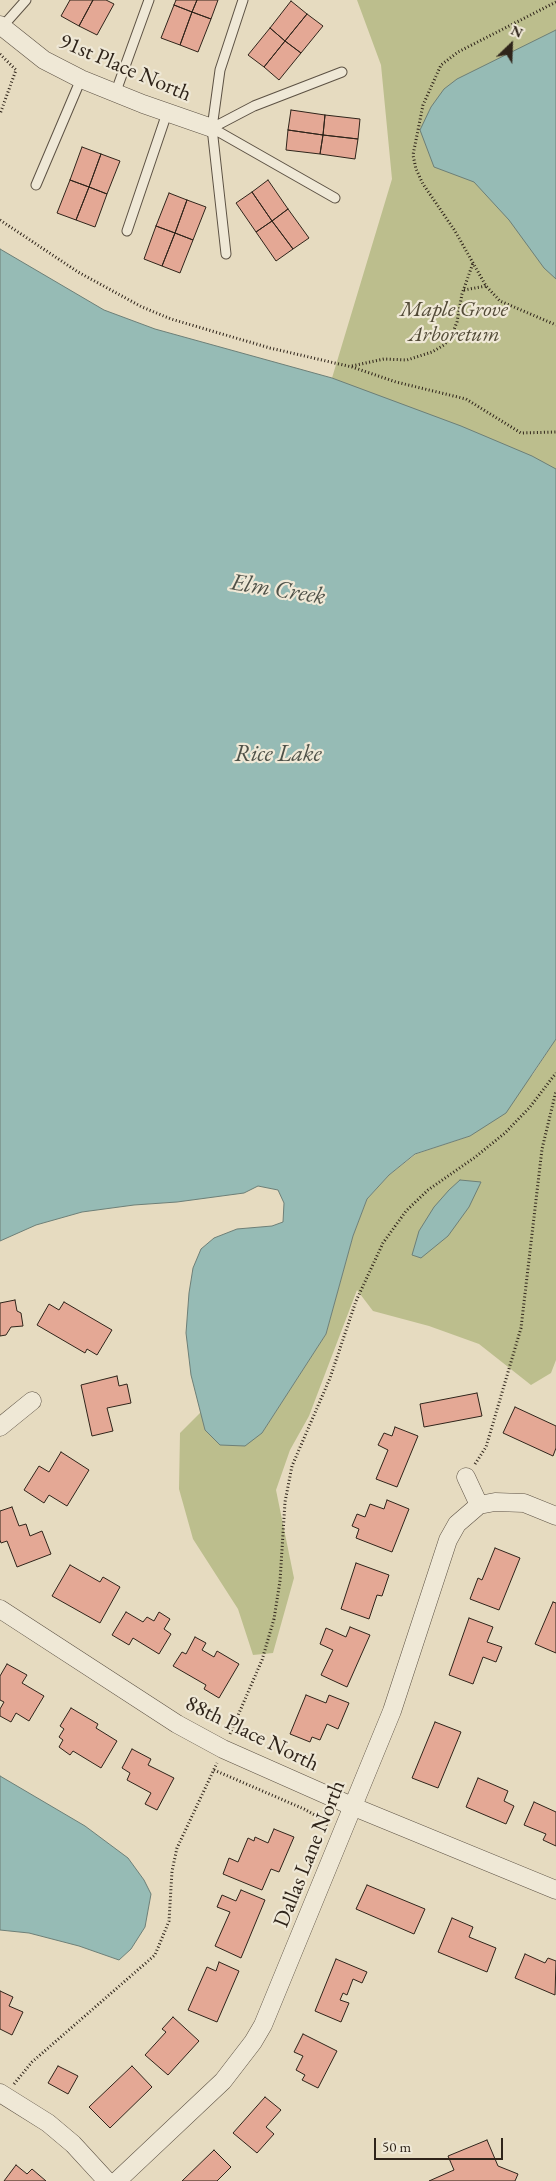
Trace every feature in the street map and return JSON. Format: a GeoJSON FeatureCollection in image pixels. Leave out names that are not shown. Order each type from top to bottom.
{"type":"FeatureCollection","features":[{"type":"Feature","properties":{"kind":"street","name":"91st Place North"},"geometry":{"type":"LineString","coordinates":[[1,26],[44,60],[81,79],[115,94],[212,128]]}},
{"type":"Feature","properties":{"kind":"street"},"geometry":{"type":"LineString","coordinates":[[0,1427],[32,1401]]}},
{"type":"Feature","properties":{"kind":"street"},"geometry":{"type":"LineString","coordinates":[[466,1477],[478,1505],[513,1501],[536,1507],[556,1516]]}},
{"type":"Feature","properties":{"kind":"street","name":"Dallas Lane North"},"geometry":{"type":"LineString","coordinates":[[117,2181],[223,2081],[253,2042],[275,2000],[392,1711],[448,1540],[457,1524],[478,1505]]}},
{"type":"Feature","properties":{"kind":"street","name":"88th Place North"},"geometry":{"type":"LineString","coordinates":[[0,1609],[177,1724],[223,1749],[556,1890]]}},
{"type":"Feature","properties":{"kind":"street"},"geometry":{"type":"LineString","coordinates":[[6,2090],[73,2144],[108,2181]]}},
{"type":"Feature","properties":{"kind":"lane"},"geometry":{"type":"LineString","coordinates":[[1,26],[26,0]]}},
{"type":"Feature","properties":{"kind":"lane"},"geometry":{"type":"LineString","coordinates":[[115,94],[149,0]]}},
{"type":"Feature","properties":{"kind":"lane"},"geometry":{"type":"LineString","coordinates":[[226,254],[212,128],[220,70],[243,0]]}},
{"type":"Feature","properties":{"kind":"lane"},"geometry":{"type":"LineString","coordinates":[[212,128],[254,106],[342,72]]}},
{"type":"Feature","properties":{"kind":"lane"},"geometry":{"type":"LineString","coordinates":[[36,185],[81,79]]}},
{"type":"Feature","properties":{"kind":"lane"},"geometry":{"type":"LineString","coordinates":[[127,231],[167,113]]}},
{"type":"Feature","properties":{"kind":"lane"},"geometry":{"type":"LineString","coordinates":[[212,128],[335,198]]}},
{"type":"Feature","properties":{"kind":"path"},"geometry":{"type":"LineString","coordinates":[[556,2],[505,27],[446,60],[437,72],[423,105],[413,155],[416,169],[486,286],[500,301],[556,325]]}},
{"type":"Feature","properties":{"kind":"path"},"geometry":{"type":"LineString","coordinates":[[0,54],[16,70],[0,114]]}},
{"type":"Feature","properties":{"kind":"path"},"geometry":{"type":"LineString","coordinates":[[0,220],[78,272],[149,310],[209,332],[352,367],[396,382],[466,399],[521,433],[556,432]]}},
{"type":"Feature","properties":{"kind":"path"},"geometry":{"type":"LineString","coordinates":[[352,367],[371,361],[413,358],[444,345],[451,337],[463,291],[473,263]]}},
{"type":"Feature","properties":{"kind":"path"},"geometry":{"type":"LineString","coordinates":[[463,291],[486,286]]}},
{"type":"Feature","properties":{"kind":"path"},"geometry":{"type":"LineString","coordinates":[[228,1739],[262,1660],[274,1619],[280,1581],[284,1502],[292,1466],[330,1378],[356,1301],[383,1242],[406,1211],[428,1190],[505,1133],[530,1107],[556,1072]]}},
{"type":"Feature","properties":{"kind":"path"},"geometry":{"type":"LineString","coordinates":[[466,1477],[486,1447],[521,1328],[542,1149],[556,1090]]}},
{"type":"Feature","properties":{"kind":"path"},"geometry":{"type":"LineString","coordinates":[[6,2090],[32,2062],[155,1955],[169,1921],[172,1871],[177,1848],[219,1760]]}},
{"type":"Feature","properties":{"kind":"path"},"geometry":{"type":"LineString","coordinates":[[214,1770],[304,1809],[320,1818],[332,1829]]}},
{"type":"Feature","properties":{"kind":"green space","name":"Maple Grove Arboretum"},"geometry":{"type":"Polygon","coordinates":[[[357,0],[556,0],[556,482],[332,378],[392,179],[381,65],[357,0]]]}},
{"type":"Feature","properties":{"kind":"green space"},"geometry":{"type":"Polygon","coordinates":[[[556,1039],[556,1360],[551,1373],[531,1385],[479,1344],[429,1326],[373,1311],[357,1290],[309,1416],[290,1450],[276,1490],[294,1578],[273,1653],[253,1655],[238,1609],[193,1539],[179,1489],[180,1433],[201,1412],[205,1430],[262,1433],[326,1334],[353,1236],[367,1199],[389,1175],[416,1154],[470,1136],[533,1074],[556,1039]]]}},
{"type":"Feature","properties":{"kind":"water"},"geometry":{"type":"Polygon","coordinates":[[[556,30],[556,279],[544,268],[509,220],[474,182],[434,167],[420,130],[431,107],[444,89],[457,79],[556,30]]]}},
{"type":"Feature","properties":{"kind":"water","name":"Rice Lake"},"geometry":{"type":"Polygon","coordinates":[[[0,249],[104,310],[155,329],[332,378],[461,426],[532,456],[556,469],[556,1039],[506,1113],[470,1136],[415,1154],[389,1175],[367,1199],[353,1236],[326,1334],[262,1433],[245,1446],[220,1445],[205,1430],[191,1375],[186,1333],[189,1293],[193,1268],[201,1249],[214,1238],[237,1229],[272,1226],[283,1222],[284,1203],[278,1190],[258,1186],[244,1193],[82,1212],[36,1225],[0,1241],[0,249]]]}},
{"type":"Feature","properties":{"kind":"water"},"geometry":{"type":"Polygon","coordinates":[[[460,1180],[481,1182],[469,1207],[448,1236],[421,1258],[412,1255],[419,1231],[434,1207],[460,1180]]]}},
{"type":"Feature","properties":{"kind":"water"},"geometry":{"type":"Polygon","coordinates":[[[0,1776],[85,1826],[128,1858],[144,1880],[151,1894],[145,1927],[131,1949],[119,1960],[79,1946],[29,1933],[0,1930],[0,1776]]]}},
{"type":"Feature","properties":{"kind":"building"},"geometry":{"type":"Polygon","coordinates":[[[70,0],[93,0],[79,26],[61,16],[70,0]]]}},
{"type":"Feature","properties":{"kind":"building"},"geometry":{"type":"Polygon","coordinates":[[[93,0],[106,0],[114,4],[97,35],[79,26],[93,0]]]}},
{"type":"Feature","properties":{"kind":"building"},"geometry":{"type":"Polygon","coordinates":[[[176,0],[197,0],[192,12],[174,5],[176,0]]]}},
{"type":"Feature","properties":{"kind":"building"},"geometry":{"type":"Polygon","coordinates":[[[197,0],[218,0],[211,19],[192,12],[197,0]]]}},
{"type":"Feature","properties":{"kind":"building"},"geometry":{"type":"Polygon","coordinates":[[[291,1],[307,14],[285,41],[270,28],[291,1]]]}},
{"type":"Feature","properties":{"kind":"building"},"geometry":{"type":"Polygon","coordinates":[[[174,5],[192,12],[180,45],[161,38],[174,5]]]}},
{"type":"Feature","properties":{"kind":"building"},"geometry":{"type":"Polygon","coordinates":[[[192,12],[211,19],[198,52],[180,45],[192,12]]]}},
{"type":"Feature","properties":{"kind":"building"},"geometry":{"type":"Polygon","coordinates":[[[307,14],[323,26],[301,53],[285,41],[307,14]]]}},
{"type":"Feature","properties":{"kind":"building"},"geometry":{"type":"Polygon","coordinates":[[[270,28],[285,41],[264,67],[248,55],[270,28]]]}},
{"type":"Feature","properties":{"kind":"building"},"geometry":{"type":"Polygon","coordinates":[[[285,41],[301,53],[279,80],[264,67],[285,41]]]}},
{"type":"Feature","properties":{"kind":"building"},"geometry":{"type":"Polygon","coordinates":[[[291,110],[325,115],[323,135],[288,130],[291,110]]]}},
{"type":"Feature","properties":{"kind":"building"},"geometry":{"type":"Polygon","coordinates":[[[325,115],[360,119],[358,139],[323,135],[325,115]]]}},
{"type":"Feature","properties":{"kind":"building"},"geometry":{"type":"Polygon","coordinates":[[[288,130],[323,135],[320,154],[286,150],[288,130]]]}},
{"type":"Feature","properties":{"kind":"building"},"geometry":{"type":"Polygon","coordinates":[[[323,135],[358,139],[355,159],[320,154],[323,135]]]}},
{"type":"Feature","properties":{"kind":"building"},"geometry":{"type":"Polygon","coordinates":[[[82,147],[101,154],[89,187],[70,180],[82,147]]]}},
{"type":"Feature","properties":{"kind":"building"},"geometry":{"type":"Polygon","coordinates":[[[101,154],[120,161],[107,194],[89,187],[101,154]]]}},
{"type":"Feature","properties":{"kind":"building"},"geometry":{"type":"Polygon","coordinates":[[[70,180],[89,187],[76,220],[57,213],[70,180]]]}},
{"type":"Feature","properties":{"kind":"building"},"geometry":{"type":"Polygon","coordinates":[[[268,180],[288,209],[272,221],[252,192],[268,180]]]}},
{"type":"Feature","properties":{"kind":"building"},"geometry":{"type":"Polygon","coordinates":[[[89,187],[107,194],[95,227],[76,220],[89,187]]]}},
{"type":"Feature","properties":{"kind":"building"},"geometry":{"type":"Polygon","coordinates":[[[252,192],[272,221],[256,232],[236,203],[252,192]]]}},
{"type":"Feature","properties":{"kind":"building"},"geometry":{"type":"Polygon","coordinates":[[[169,193],[187,200],[175,233],[156,226],[169,193]]]}},
{"type":"Feature","properties":{"kind":"building"},"geometry":{"type":"Polygon","coordinates":[[[187,200],[206,207],[193,240],[175,233],[187,200]]]}},
{"type":"Feature","properties":{"kind":"building"},"geometry":{"type":"Polygon","coordinates":[[[288,209],[309,238],[293,249],[272,221],[288,209]]]}},
{"type":"Feature","properties":{"kind":"building"},"geometry":{"type":"Polygon","coordinates":[[[272,221],[293,249],[276,261],[256,232],[272,221]]]}},
{"type":"Feature","properties":{"kind":"building"},"geometry":{"type":"Polygon","coordinates":[[[156,226],[175,233],[162,266],[144,259],[156,226]]]}},
{"type":"Feature","properties":{"kind":"building"},"geometry":{"type":"Polygon","coordinates":[[[175,233],[193,240],[180,273],[162,266],[175,233]]]}},
{"type":"Feature","properties":{"kind":"building"},"geometry":{"type":"Polygon","coordinates":[[[15,1300],[17,1311],[21,1313],[23,1326],[11,1327],[6,1335],[0,1336],[0,1303],[15,1300]]]}},
{"type":"Feature","properties":{"kind":"building"},"geometry":{"type":"Polygon","coordinates":[[[64,1302],[112,1330],[97,1355],[87,1349],[85,1353],[37,1325],[49,1304],[59,1310],[64,1302]]]}},
{"type":"Feature","properties":{"kind":"building"},"geometry":{"type":"Polygon","coordinates":[[[117,1376],[119,1386],[127,1384],[131,1403],[107,1408],[113,1431],[92,1436],[81,1385],[117,1376]]]}},
{"type":"Feature","properties":{"kind":"building"},"geometry":{"type":"Polygon","coordinates":[[[477,1393],[482,1416],[424,1427],[420,1404],[477,1393]]]}},
{"type":"Feature","properties":{"kind":"building"},"geometry":{"type":"Polygon","coordinates":[[[515,1407],[556,1426],[556,1448],[553,1456],[503,1433],[515,1407]]]}},
{"type":"Feature","properties":{"kind":"building"},"geometry":{"type":"Polygon","coordinates":[[[395,1427],[418,1436],[397,1487],[376,1479],[388,1450],[378,1445],[384,1433],[392,1436],[395,1427]]]}},
{"type":"Feature","properties":{"kind":"building"},"geometry":{"type":"Polygon","coordinates":[[[61,1452],[89,1470],[67,1506],[49,1495],[44,1503],[24,1490],[39,1466],[49,1472],[61,1452]]]}},
{"type":"Feature","properties":{"kind":"building"},"geometry":{"type":"Polygon","coordinates":[[[387,1500],[409,1509],[392,1552],[356,1538],[359,1529],[352,1526],[357,1514],[365,1517],[370,1504],[384,1509],[387,1500]]]}},
{"type":"Feature","properties":{"kind":"building"},"geometry":{"type":"Polygon","coordinates":[[[12,1507],[19,1526],[26,1524],[30,1536],[42,1531],[51,1554],[17,1567],[7,1541],[1,1543],[0,1540],[0,1511],[12,1507]]]}},
{"type":"Feature","properties":{"kind":"building"},"geometry":{"type":"Polygon","coordinates":[[[495,1548],[520,1558],[499,1610],[470,1599],[478,1578],[482,1580],[495,1548]]]}},
{"type":"Feature","properties":{"kind":"building"},"geometry":{"type":"Polygon","coordinates":[[[356,1563],[389,1575],[382,1596],[377,1595],[369,1619],[341,1609],[356,1563]]]}},
{"type":"Feature","properties":{"kind":"building"},"geometry":{"type":"Polygon","coordinates":[[[70,1565],[100,1582],[103,1577],[120,1587],[100,1623],[52,1596],[70,1565]]]}},
{"type":"Feature","properties":{"kind":"building"},"geometry":{"type":"Polygon","coordinates":[[[553,1602],[556,1603],[556,1653],[535,1644],[553,1602]]]}},
{"type":"Feature","properties":{"kind":"building"},"geometry":{"type":"Polygon","coordinates":[[[126,1612],[143,1622],[147,1617],[154,1621],[159,1612],[170,1619],[164,1629],[171,1634],[159,1654],[133,1638],[129,1645],[112,1635],[126,1612]]]}},
{"type":"Feature","properties":{"kind":"building"},"geometry":{"type":"Polygon","coordinates":[[[469,1618],[493,1627],[487,1642],[502,1647],[496,1662],[483,1657],[473,1684],[449,1675],[469,1618]]]}},
{"type":"Feature","properties":{"kind":"building"},"geometry":{"type":"Polygon","coordinates":[[[350,1627],[370,1635],[347,1687],[321,1675],[333,1650],[320,1644],[326,1628],[346,1637],[350,1627]]]}},
{"type":"Feature","properties":{"kind":"building"},"geometry":{"type":"Polygon","coordinates":[[[195,1637],[206,1643],[202,1650],[214,1657],[217,1651],[239,1664],[219,1698],[204,1689],[206,1685],[173,1666],[182,1652],[186,1654],[195,1637]]]}},
{"type":"Feature","properties":{"kind":"building"},"geometry":{"type":"Polygon","coordinates":[[[7,1664],[27,1675],[22,1683],[44,1696],[29,1721],[16,1713],[11,1722],[0,1716],[0,1709],[4,1702],[0,1700],[0,1676],[7,1664]]]}},
{"type":"Feature","properties":{"kind":"building"},"geometry":{"type":"Polygon","coordinates":[[[306,1695],[326,1703],[329,1695],[349,1703],[338,1729],[327,1724],[320,1740],[312,1737],[310,1742],[290,1734],[306,1695]]]}},
{"type":"Feature","properties":{"kind":"building"},"geometry":{"type":"Polygon","coordinates":[[[71,1708],[98,1724],[96,1728],[117,1741],[101,1768],[73,1751],[70,1755],[59,1747],[63,1740],[59,1737],[64,1729],[60,1726],[71,1708]]]}},
{"type":"Feature","properties":{"kind":"building"},"geometry":{"type":"Polygon","coordinates":[[[435,1722],[461,1732],[438,1788],[412,1778],[435,1722]]]}},
{"type":"Feature","properties":{"kind":"building"},"geometry":{"type":"Polygon","coordinates":[[[132,1749],[151,1759],[148,1765],[174,1778],[157,1810],[145,1804],[151,1793],[127,1780],[130,1773],[122,1768],[132,1749]]]}},
{"type":"Feature","properties":{"kind":"building"},"geometry":{"type":"Polygon","coordinates":[[[478,1778],[508,1791],[504,1801],[514,1806],[506,1824],[466,1807],[478,1778]]]}},
{"type":"Feature","properties":{"kind":"building"},"geometry":{"type":"Polygon","coordinates":[[[534,1802],[556,1812],[556,1846],[543,1840],[546,1834],[524,1825],[534,1802]]]}},
{"type":"Feature","properties":{"kind":"building"},"geometry":{"type":"Polygon","coordinates":[[[274,1829],[294,1837],[279,1872],[271,1869],[262,1890],[223,1874],[229,1858],[238,1862],[248,1838],[254,1841],[255,1837],[268,1843],[274,1829]]]}},
{"type":"Feature","properties":{"kind":"building"},"geometry":{"type":"Polygon","coordinates":[[[367,1885],[425,1909],[414,1934],[356,1909],[367,1885]]]}},
{"type":"Feature","properties":{"kind":"building"},"geometry":{"type":"Polygon","coordinates":[[[241,1890],[265,1900],[241,1958],[215,1946],[230,1912],[217,1907],[222,1895],[236,1901],[241,1890]]]}},
{"type":"Feature","properties":{"kind":"building"},"geometry":{"type":"Polygon","coordinates":[[[452,1918],[473,1927],[469,1937],[496,1948],[487,1972],[438,1952],[452,1918]]]}},
{"type":"Feature","properties":{"kind":"building"},"geometry":{"type":"Polygon","coordinates":[[[525,1954],[545,1963],[548,1958],[556,1961],[555,1995],[515,1978],[525,1954]]]}},
{"type":"Feature","properties":{"kind":"building"},"geometry":{"type":"Polygon","coordinates":[[[336,1959],[367,1972],[362,1983],[353,1979],[347,1995],[343,1993],[340,2000],[349,2003],[341,2022],[315,2011],[336,1959]]]}},
{"type":"Feature","properties":{"kind":"building"},"geometry":{"type":"Polygon","coordinates":[[[219,1962],[239,1971],[217,2022],[188,2010],[207,1967],[216,1971],[219,1962]]]}},
{"type":"Feature","properties":{"kind":"building"},"geometry":{"type":"Polygon","coordinates":[[[0,1991],[13,1997],[9,2006],[23,2012],[12,2035],[0,2029],[0,1991]]]}},
{"type":"Feature","properties":{"kind":"building"},"geometry":{"type":"Polygon","coordinates":[[[173,2017],[199,2041],[168,2075],[145,2055],[166,2032],[162,2029],[173,2017]]]}},
{"type":"Feature","properties":{"kind":"building"},"geometry":{"type":"Polygon","coordinates":[[[303,2034],[337,2051],[318,2088],[302,2080],[305,2075],[296,2070],[303,2056],[294,2052],[303,2034]]]}},
{"type":"Feature","properties":{"kind":"building"},"geometry":{"type":"Polygon","coordinates":[[[58,2066],[78,2076],[68,2094],[48,2083],[58,2066]]]}},
{"type":"Feature","properties":{"kind":"building"},"geometry":{"type":"Polygon","coordinates":[[[132,2066],[152,2087],[110,2128],[89,2107],[132,2066]]]}},
{"type":"Feature","properties":{"kind":"building"},"geometry":{"type":"Polygon","coordinates":[[[265,2097],[281,2110],[266,2127],[274,2134],[257,2153],[233,2133],[265,2097]]]}},
{"type":"Feature","properties":{"kind":"building"},"geometry":{"type":"Polygon","coordinates":[[[487,2140],[498,2166],[518,2174],[515,2181],[429,2181],[454,2170],[448,2156],[487,2140]]]}},
{"type":"Feature","properties":{"kind":"building"},"geometry":{"type":"Polygon","coordinates":[[[214,2150],[231,2167],[217,2181],[182,2181],[214,2150]]]}},
{"type":"Feature","properties":{"kind":"building"},"geometry":{"type":"Polygon","coordinates":[[[16,2165],[27,2174],[32,2169],[46,2181],[4,2181],[16,2165]]]}},
{"type":"Feature","properties":{"kind":"water label","name":"Elm Creek"},"geometry":{"type":"Point","coordinates":[278,590]}}]}
